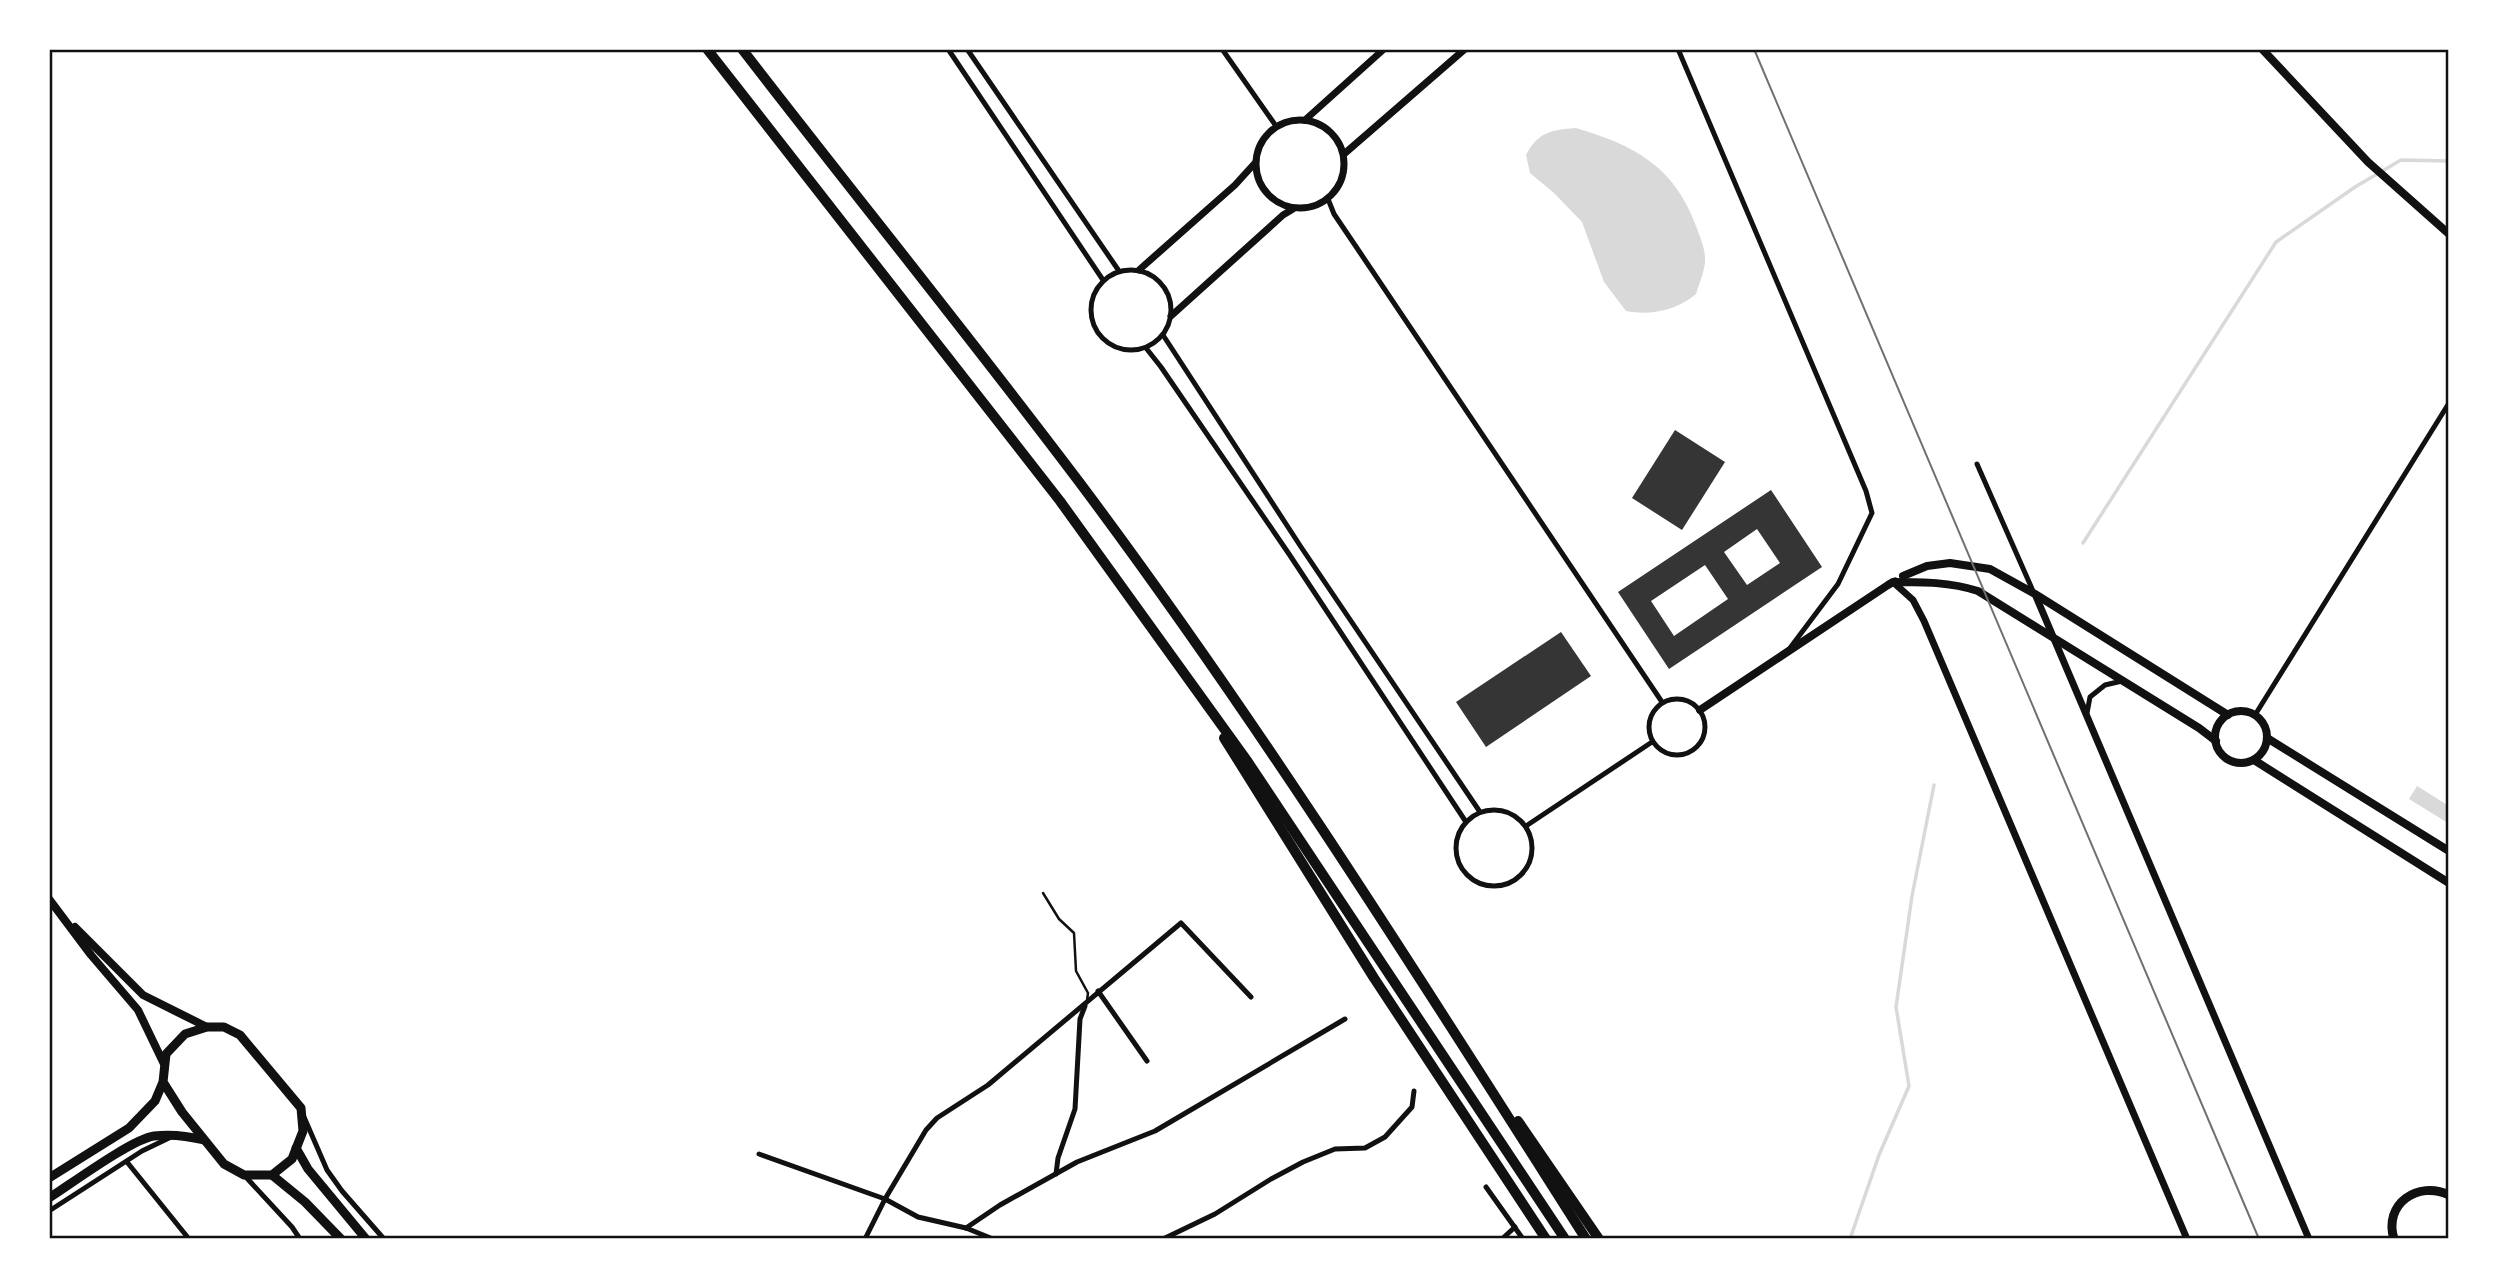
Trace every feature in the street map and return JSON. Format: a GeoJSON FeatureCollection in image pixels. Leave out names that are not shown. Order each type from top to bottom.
{"type":"FeatureCollection","features":[{"type":"Feature","properties":{"kind":"highway"},"geometry":{"type":"LineString","coordinates":[[707,49],[1060,501],[1248,762],[1564,1239]]}},
{"type":"Feature","properties":{"kind":"highway"},"geometry":{"type":"LineString","coordinates":[[742,49],[1081,484],[1261,736],[1415,970],[1586,1239]]}},
{"type":"Feature","properties":{"kind":"highway"},"geometry":{"type":"LineString","coordinates":[[1181,669],[1381,989],[1546,1239]]}},
{"type":"Feature","properties":{"kind":"highway"},"geometry":{"type":"LineString","coordinates":[[1415,970],[1599,1239]]}},
{"type":"Feature","properties":{"kind":"main road"},"geometry":{"type":"LineString","coordinates":[[2262,49],[2368,162],[2449,234]]}},
{"type":"Feature","properties":{"kind":"main road"},"geometry":{"type":"LineString","coordinates":[[1903,576],[1927,566],[1950,563],[1990,569],[2035,594],[2228,715]]}},
{"type":"Feature","properties":{"kind":"main road"},"geometry":{"type":"LineString","coordinates":[[1700,710],[1893,582],[1957,584],[1978,591],[2216,741]]}},
{"type":"Feature","properties":{"kind":"main road"},"geometry":{"type":"LineString","coordinates":[[2238,711],[2255,715],[2263,723],[2267,738],[2263,752],[2254,760],[2237,762],[2227,758],[2216,741],[2216,731],[2221,720],[2238,711]]}},
{"type":"Feature","properties":{"kind":"main road"},"geometry":{"type":"LineString","coordinates":[[2267,738],[2449,851]]}},
{"type":"Feature","properties":{"kind":"main road"},"geometry":{"type":"LineString","coordinates":[[2254,760],[2449,883]]}},
{"type":"Feature","properties":{"kind":"main road"},"geometry":{"type":"LineString","coordinates":[[51,902],[144,995],[207,1027]]}},
{"type":"Feature","properties":{"kind":"main road"},"geometry":{"type":"LineString","coordinates":[[51,902],[138,1010],[164,1064]]}},
{"type":"Feature","properties":{"kind":"main road"},"geometry":{"type":"LineString","coordinates":[[49,1178],[129,1128],[155,1101],[163,1082],[166,1054],[185,1034],[207,1027],[224,1027],[240,1035],[300,1108],[303,1131],[292,1159],[272,1175],[244,1175],[224,1164],[163,1082]]}},
{"type":"Feature","properties":{"kind":"main road"},"geometry":{"type":"LineString","coordinates":[[49,1198],[137,1142],[153,1136],[186,1136],[204,1140]]}},
{"type":"Feature","properties":{"kind":"main road"},"geometry":{"type":"LineString","coordinates":[[296,1148],[308,1169],[366,1239]]}},
{"type":"Feature","properties":{"kind":"main road"},"geometry":{"type":"LineString","coordinates":[[272,1175],[305,1202],[341,1239]]}},
{"type":"Feature","properties":{"kind":"main road"},"geometry":{"type":"LineString","coordinates":[[2394,1239],[2393,1219],[2399,1205],[2409,1195],[2423,1189],[2442,1187],[2449,1195]]}},
{"type":"Feature","properties":{"kind":"street"},"geometry":{"type":"LineString","coordinates":[[948,49],[1103,280]]}},
{"type":"Feature","properties":{"kind":"street"},"geometry":{"type":"LineString","coordinates":[[967,49],[1119,271]]}},
{"type":"Feature","properties":{"kind":"street"},"geometry":{"type":"LineString","coordinates":[[1222,49],[1276,126]]}},
{"type":"Feature","properties":{"kind":"street"},"geometry":{"type":"LineString","coordinates":[[1305,120],[1384,49]]}},
{"type":"Feature","properties":{"kind":"street"},"geometry":{"type":"LineString","coordinates":[[1343,154],[1465,49]]}},
{"type":"Feature","properties":{"kind":"street"},"geometry":{"type":"LineString","coordinates":[[1678,49],[1866,491],[1872,513],[1838,584],[1786,653]]}},
{"type":"Feature","properties":{"kind":"street"},"geometry":{"type":"LineString","coordinates":[[1305,120],[1330,131],[1343,154],[1345,167],[1337,190],[1328,199],[1306,209],[1293,209],[1270,198],[1262,188],[1255,163],[1265,136],[1276,126],[1305,120]]}},
{"type":"Feature","properties":{"kind":"street"},"geometry":{"type":"LineString","coordinates":[[1139,270],[1235,185],[1255,163]]}},
{"type":"Feature","properties":{"kind":"street"},"geometry":{"type":"LineString","coordinates":[[1328,199],[1334,214],[1355,246],[1662,702]]}},
{"type":"Feature","properties":{"kind":"street"},"geometry":{"type":"LineString","coordinates":[[1171,316],[1293,209]]}},
{"type":"Feature","properties":{"kind":"street"},"geometry":{"type":"LineString","coordinates":[[1139,270],[1150,274],[1160,281],[1171,303],[1171,316],[1163,335],[1146,348],[1121,349],[1100,336],[1094,326],[1090,310],[1096,290],[1103,280],[1119,271],[1139,270]]}},
{"type":"Feature","properties":{"kind":"street"},"geometry":{"type":"LineString","coordinates":[[1163,335],[1293,536],[1480,812]]}},
{"type":"Feature","properties":{"kind":"street"},"geometry":{"type":"LineString","coordinates":[[1146,348],[1289,554],[1466,822]]}},
{"type":"Feature","properties":{"kind":"street"},"geometry":{"type":"LineString","coordinates":[[2255,715],[2449,403]]}},
{"type":"Feature","properties":{"kind":"street"},"geometry":{"type":"LineString","coordinates":[[1977,464],[2087,713],[2309,1239]]}},
{"type":"Feature","properties":{"kind":"street"},"geometry":{"type":"LineString","coordinates":[[1903,576],[1893,582],[1913,600],[1924,621],[2187,1239]]}},
{"type":"Feature","properties":{"kind":"street"},"geometry":{"type":"LineString","coordinates":[[2087,713],[2090,697],[2105,685],[2123,680]]}},
{"type":"Feature","properties":{"kind":"street"},"geometry":{"type":"LineString","coordinates":[[1682,699],[1700,710],[1705,727],[1699,744],[1693,751],[1667,754],[1652,742],[1649,734],[1650,716],[1662,702],[1682,699]]}},
{"type":"Feature","properties":{"kind":"street"},"geometry":{"type":"LineString","coordinates":[[1526,826],[1652,742]]}},
{"type":"Feature","properties":{"kind":"street"},"geometry":{"type":"LineString","coordinates":[[1502,810],[1512,814],[1526,826],[1532,841],[1532,854],[1528,866],[1520,876],[1509,883],[1497,886],[1473,879],[1458,858],[1459,833],[1466,822],[1480,812],[1502,810]]}},
{"type":"Feature","properties":{"kind":"street"},"geometry":{"type":"LineString","coordinates":[[865,1239],[884,1199],[926,1129],[937,1118],[988,1085],[1181,923],[1251,997]]}},
{"type":"Feature","properties":{"kind":"street"},"geometry":{"type":"LineString","coordinates":[[1098,991],[1147,1061]]}},
{"type":"Feature","properties":{"kind":"street"},"geometry":{"type":"LineString","coordinates":[[1056,1174],[1058,1158],[1075,1109],[1080,1019],[1086,1003]]}},
{"type":"Feature","properties":{"kind":"street"},"geometry":{"type":"LineString","coordinates":[[966,1228],[1000,1205],[1077,1162],[1155,1131],[1345,1019]]}},
{"type":"Feature","properties":{"kind":"street"},"geometry":{"type":"LineString","coordinates":[[1163,1239],[1215,1214],[1271,1179],[1303,1163],[1335,1149],[1365,1148],[1385,1137],[1412,1107],[1414,1091]]}},
{"type":"Feature","properties":{"kind":"street"},"geometry":{"type":"LineString","coordinates":[[300,1108],[327,1170],[384,1239]]}},
{"type":"Feature","properties":{"kind":"street"},"geometry":{"type":"LineString","coordinates":[[49,1211],[171,1136]]}},
{"type":"Feature","properties":{"kind":"street"},"geometry":{"type":"LineString","coordinates":[[760,1154],[884,1199],[918,1217],[966,1228],[993,1239]]}},
{"type":"Feature","properties":{"kind":"street"},"geometry":{"type":"LineString","coordinates":[[127,1161],[189,1239]]}},
{"type":"Feature","properties":{"kind":"street"},"geometry":{"type":"LineString","coordinates":[[244,1175],[300,1239]]}},
{"type":"Feature","properties":{"kind":"street"},"geometry":{"type":"LineString","coordinates":[[1486,1187],[1523,1239]]}},
{"type":"Feature","properties":{"kind":"street"},"geometry":{"type":"LineString","coordinates":[[1502,1239],[1516,1227]]}},
{"type":"Feature","properties":{"kind":"lane"},"geometry":{"type":"LineString","coordinates":[[1043,893],[1059,919],[1074,933],[1076,971],[1088,993],[1086,1003]]}},
{"type":"Feature","properties":{"kind":"shaded area"},"geometry":{"type":"Polygon","coordinates":[[[1576,128],[1634,151],[1664,173],[1676,188],[1687,205],[1705,253],[1704,270],[1696,294],[1689,300],[1663,310],[1645,313],[1626,311],[1604,282],[1582,222],[1530,173],[1526,155],[1535,141],[1552,131],[1576,128]]]}},
{"type":"Feature","properties":{"kind":"shaded area"},"geometry":{"type":"Polygon","coordinates":[[[2417,786],[2449,806],[2448,823],[2409,799],[2417,786]]]}},
{"type":"Feature","properties":{"kind":"building"},"geometry":{"type":"Polygon","coordinates":[[[1675,430],[1725,462],[1682,530],[1632,498],[1675,430]]]}},
{"type":"Feature","properties":{"kind":"building"},"geometry":{"type":"Polygon","coordinates":[[[1771,490],[1822,567],[1669,669],[1618,592],[1771,490]],[[1757,529],[1724,552],[1747,585],[1780,563],[1757,529]],[[1705,565],[1651,601],[1674,636],[1728,599],[1705,565]]]}},
{"type":"Feature","properties":{"kind":"building"},"geometry":{"type":"Polygon","coordinates":[[[1561,632],[1591,676],[1486,747],[1456,702],[1561,632]]]}},
{"type":"Feature","properties":{"kind":"waterway"},"geometry":{"type":"LineString","coordinates":[[2083,543],[2276,242],[2355,187],[2401,160],[2449,161]]}},
{"type":"Feature","properties":{"kind":"waterway"},"geometry":{"type":"LineString","coordinates":[[1850,1239],[1879,1155],[1909,1086],[1896,1007],[1912,896],[1934,785]]}},
{"type":"Feature","properties":{"kind":"tram line"},"geometry":{"type":"LineString","coordinates":[[1754,49],[2259,1239]]}}]}
